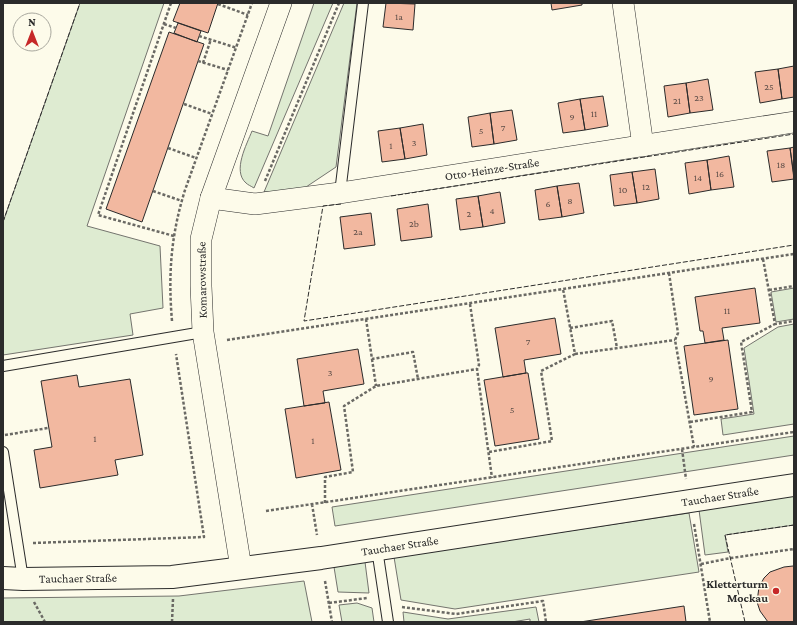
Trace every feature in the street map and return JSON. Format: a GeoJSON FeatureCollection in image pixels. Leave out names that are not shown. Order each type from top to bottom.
{"type":"FeatureCollection","features":[{"type":"Feature","properties":{"kind":"street","name":"Komarowstraße"},"geometry":{"type":"LineString","coordinates":[[241,568],[204,338],[200,286],[200,240],[211,198],[282,3]]}},
{"type":"Feature","properties":{"kind":"street"},"geometry":{"type":"LineString","coordinates":[[623,3],[643,146]]}},
{"type":"Feature","properties":{"kind":"street","name":"Otto-Heinze-Straße"},"geometry":{"type":"LineString","coordinates":[[211,198],[255,204],[340,193],[794,122]]}},
{"type":"Feature","properties":{"kind":"street","name":"Tauchaer Straße"},"geometry":{"type":"LineString","coordinates":[[13,578],[172,577],[377,549],[794,485]]}},
{"type":"Feature","properties":{"kind":"lane"},"geometry":{"type":"LineString","coordinates":[[340,193],[363,3]]}},
{"type":"Feature","properties":{"kind":"lane"},"geometry":{"type":"LineString","coordinates":[[3,366],[174,337],[204,338]]}},
{"type":"Feature","properties":{"kind":"lane"},"geometry":{"type":"LineString","coordinates":[[3,452],[17,544],[13,578]]}},
{"type":"Feature","properties":{"kind":"lane"},"geometry":{"type":"LineString","coordinates":[[377,549],[388,622]]}},
{"type":"Feature","properties":{"kind":"path"},"geometry":{"type":"LineString","coordinates":[[171,3],[98,215],[173,236],[200,240]]}},
{"type":"Feature","properties":{"kind":"path"},"geometry":{"type":"LineString","coordinates":[[17,544],[204,537],[174,337],[170,297],[170,266],[173,236],[182,201],[252,3]]}},
{"type":"Feature","properties":{"kind":"path"},"geometry":{"type":"LineString","coordinates":[[255,204],[339,3]]}},
{"type":"Feature","properties":{"kind":"path"},"geometry":{"type":"LineString","coordinates":[[218,4],[248,15]]}},
{"type":"Feature","properties":{"kind":"path"},"geometry":{"type":"LineString","coordinates":[[164,24],[176,28]]}},
{"type":"Feature","properties":{"kind":"path"},"geometry":{"type":"LineString","coordinates":[[199,36],[236,48]]}},
{"type":"Feature","properties":{"kind":"path"},"geometry":{"type":"LineString","coordinates":[[204,63],[211,39]]}},
{"type":"Feature","properties":{"kind":"path"},"geometry":{"type":"LineString","coordinates":[[198,61],[228,70]]}},
{"type":"Feature","properties":{"kind":"path"},"geometry":{"type":"LineString","coordinates":[[184,104],[212,114]]}},
{"type":"Feature","properties":{"kind":"path"},"geometry":{"type":"LineString","coordinates":[[168,148],[196,158]]}},
{"type":"Feature","properties":{"kind":"path"},"geometry":{"type":"LineString","coordinates":[[153,190],[182,201]]}},
{"type":"Feature","properties":{"kind":"path"},"geometry":{"type":"LineString","coordinates":[[204,338],[366,319],[794,254]]}},
{"type":"Feature","properties":{"kind":"path"},"geometry":{"type":"LineString","coordinates":[[763,259],[775,324]]}},
{"type":"Feature","properties":{"kind":"path"},"geometry":{"type":"LineString","coordinates":[[669,273],[678,334],[675,340],[694,447]]}},
{"type":"Feature","properties":{"kind":"path"},"geometry":{"type":"LineString","coordinates":[[769,290],[794,286]]}},
{"type":"Feature","properties":{"kind":"path"},"geometry":{"type":"LineString","coordinates":[[564,289],[575,354]]}},
{"type":"Feature","properties":{"kind":"path"},"geometry":{"type":"LineString","coordinates":[[470,304],[479,364],[477,369],[492,478]]}},
{"type":"Feature","properties":{"kind":"path"},"geometry":{"type":"LineString","coordinates":[[366,319],[376,386]]}},
{"type":"Feature","properties":{"kind":"path"},"geometry":{"type":"LineString","coordinates":[[570,328],[612,321],[617,348]]}},
{"type":"Feature","properties":{"kind":"path"},"geometry":{"type":"LineString","coordinates":[[690,422],[752,412],[741,342],[775,324],[794,321]]}},
{"type":"Feature","properties":{"kind":"path"},"geometry":{"type":"LineString","coordinates":[[489,452],[552,441],[541,371],[575,354],[675,340]]}},
{"type":"Feature","properties":{"kind":"path"},"geometry":{"type":"LineString","coordinates":[[372,359],[413,352],[418,379]]}},
{"type":"Feature","properties":{"kind":"path"},"geometry":{"type":"LineString","coordinates":[[324,503],[324,477],[353,472],[344,406],[376,386],[477,369]]}},
{"type":"Feature","properties":{"kind":"path"},"geometry":{"type":"LineString","coordinates":[[3,435],[48,428]]}},
{"type":"Feature","properties":{"kind":"path"},"geometry":{"type":"LineString","coordinates":[[266,511],[794,432]]}},
{"type":"Feature","properties":{"kind":"path"},"geometry":{"type":"LineString","coordinates":[[682,449],[710,622]]}},
{"type":"Feature","properties":{"kind":"path"},"geometry":{"type":"LineString","coordinates":[[312,504],[318,542]]}},
{"type":"Feature","properties":{"kind":"path"},"geometry":{"type":"LineString","coordinates":[[701,564],[794,549]]}},
{"type":"Feature","properties":{"kind":"path"},"geometry":{"type":"LineString","coordinates":[[324,578],[332,622]]}},
{"type":"Feature","properties":{"kind":"path"},"geometry":{"type":"LineString","coordinates":[[329,603],[369,598],[385,606],[402,606],[456,614],[543,601],[546,622]]}},
{"type":"Feature","properties":{"kind":"green space"},"geometry":{"type":"Polygon","coordinates":[[[80,3],[164,3],[87,226],[160,246],[163,308],[130,314],[133,335],[3,355],[3,222],[80,3]]]}},
{"type":"Feature","properties":{"kind":"green space"},"geometry":{"type":"Polygon","coordinates":[[[314,3],[333,3],[254,188],[246,183],[240,172],[240,165],[244,150],[252,131],[268,136],[314,3]]]}},
{"type":"Feature","properties":{"kind":"green space"},"geometry":{"type":"Polygon","coordinates":[[[344,3],[357,3],[336,167],[300,191],[264,192],[344,3]]]}},
{"type":"Feature","properties":{"kind":"green space"},"geometry":{"type":"Polygon","coordinates":[[[794,288],[794,319],[776,322],[771,292],[794,288]]]}},
{"type":"Feature","properties":{"kind":"green space"},"geometry":{"type":"Polygon","coordinates":[[[794,324],[794,424],[723,435],[721,419],[754,414],[744,348],[778,327],[794,324]]]}},
{"type":"Feature","properties":{"kind":"green space"},"geometry":{"type":"Polygon","coordinates":[[[794,436],[794,455],[335,526],[332,507],[794,436]]]}},
{"type":"Feature","properties":{"kind":"green space"},"geometry":{"type":"Polygon","coordinates":[[[794,495],[794,525],[725,535],[728,552],[705,555],[699,510],[794,495]]]}},
{"type":"Feature","properties":{"kind":"green space"},"geometry":{"type":"Polygon","coordinates":[[[689,513],[699,572],[455,609],[401,600],[394,557],[689,513]]]}},
{"type":"Feature","properties":{"kind":"green space"},"geometry":{"type":"Polygon","coordinates":[[[365,562],[369,593],[338,592],[334,567],[365,562]]]}},
{"type":"Feature","properties":{"kind":"green space"},"geometry":{"type":"Polygon","coordinates":[[[304,581],[312,622],[3,622],[3,598],[179,596],[304,581]]]}},
{"type":"Feature","properties":{"kind":"green space"},"geometry":{"type":"Polygon","coordinates":[[[357,603],[372,608],[374,622],[342,622],[339,605],[357,603]]]}},
{"type":"Feature","properties":{"kind":"green space"},"geometry":{"type":"Polygon","coordinates":[[[536,607],[539,622],[530,622],[530,619],[512,622],[404,622],[403,612],[448,619],[536,607]]]}},
{"type":"Feature","properties":{"kind":"building"},"geometry":{"type":"Polygon","coordinates":[[[180,3],[218,3],[208,33],[173,21],[180,3]]]}},
{"type":"Feature","properties":{"kind":"building"},"geometry":{"type":"Polygon","coordinates":[[[386,3],[415,4],[413,30],[383,27],[386,3]]]}},
{"type":"Feature","properties":{"kind":"building"},"geometry":{"type":"Polygon","coordinates":[[[551,3],[582,3],[582,5],[552,10],[551,3]]]}},
{"type":"Feature","properties":{"kind":"building"},"geometry":{"type":"Polygon","coordinates":[[[178,23],[201,31],[197,42],[174,33],[178,23]]]}},
{"type":"Feature","properties":{"kind":"building"},"geometry":{"type":"Polygon","coordinates":[[[169,32],[204,44],[142,222],[106,209],[169,32]]]}},
{"type":"Feature","properties":{"kind":"building"},"geometry":{"type":"Polygon","coordinates":[[[794,66],[794,97],[782,99],[778,69],[794,66]]]}},
{"type":"Feature","properties":{"kind":"building"},"geometry":{"type":"Polygon","coordinates":[[[778,69],[782,99],[760,103],[755,72],[778,69]]]}},
{"type":"Feature","properties":{"kind":"building"},"geometry":{"type":"Polygon","coordinates":[[[708,79],[713,110],[690,113],[686,83],[708,79]]]}},
{"type":"Feature","properties":{"kind":"building"},"geometry":{"type":"Polygon","coordinates":[[[686,83],[690,113],[668,117],[664,86],[686,83]]]}},
{"type":"Feature","properties":{"kind":"building"},"geometry":{"type":"Polygon","coordinates":[[[603,96],[608,126],[585,130],[580,99],[603,96]]]}},
{"type":"Feature","properties":{"kind":"building"},"geometry":{"type":"Polygon","coordinates":[[[580,99],[585,130],[563,133],[558,103],[580,99]]]}},
{"type":"Feature","properties":{"kind":"building"},"geometry":{"type":"Polygon","coordinates":[[[512,110],[517,140],[494,144],[490,113],[512,110]]]}},
{"type":"Feature","properties":{"kind":"building"},"geometry":{"type":"Polygon","coordinates":[[[490,113],[494,144],[472,147],[468,117],[490,113]]]}},
{"type":"Feature","properties":{"kind":"building"},"geometry":{"type":"Polygon","coordinates":[[[423,124],[427,155],[405,159],[400,128],[423,124]]]}},
{"type":"Feature","properties":{"kind":"building"},"geometry":{"type":"Polygon","coordinates":[[[400,128],[405,159],[382,162],[378,131],[400,128]]]}},
{"type":"Feature","properties":{"kind":"building"},"geometry":{"type":"Polygon","coordinates":[[[794,147],[794,176],[790,148],[794,147]]]}},
{"type":"Feature","properties":{"kind":"building"},"geometry":{"type":"Polygon","coordinates":[[[790,148],[794,179],[772,182],[767,151],[790,148]]]}},
{"type":"Feature","properties":{"kind":"building"},"geometry":{"type":"Polygon","coordinates":[[[729,156],[734,187],[711,190],[707,160],[729,156]]]}},
{"type":"Feature","properties":{"kind":"building"},"geometry":{"type":"Polygon","coordinates":[[[707,160],[711,190],[689,194],[685,163],[707,160]]]}},
{"type":"Feature","properties":{"kind":"building"},"geometry":{"type":"Polygon","coordinates":[[[655,169],[659,199],[637,203],[632,172],[655,169]]]}},
{"type":"Feature","properties":{"kind":"building"},"geometry":{"type":"Polygon","coordinates":[[[632,172],[637,203],[614,206],[610,175],[632,172]]]}},
{"type":"Feature","properties":{"kind":"building"},"geometry":{"type":"Polygon","coordinates":[[[579,183],[584,213],[562,217],[557,186],[579,183]]]}},
{"type":"Feature","properties":{"kind":"building"},"geometry":{"type":"Polygon","coordinates":[[[557,186],[562,217],[539,220],[535,190],[557,186]]]}},
{"type":"Feature","properties":{"kind":"building"},"geometry":{"type":"Polygon","coordinates":[[[500,192],[505,223],[483,227],[478,196],[500,192]]]}},
{"type":"Feature","properties":{"kind":"building"},"geometry":{"type":"Polygon","coordinates":[[[478,196],[483,227],[460,230],[456,199],[478,196]]]}},
{"type":"Feature","properties":{"kind":"building"},"geometry":{"type":"Polygon","coordinates":[[[428,204],[432,237],[401,241],[397,209],[428,204]]]}},
{"type":"Feature","properties":{"kind":"building"},"geometry":{"type":"Polygon","coordinates":[[[371,213],[375,245],[344,249],[340,217],[371,213]]]}},
{"type":"Feature","properties":{"kind":"building"},"geometry":{"type":"Polygon","coordinates":[[[755,288],[760,323],[722,328],[724,340],[705,343],[703,331],[700,331],[695,297],[755,288]]]}},
{"type":"Feature","properties":{"kind":"building"},"geometry":{"type":"Polygon","coordinates":[[[555,318],[561,354],[524,360],[526,373],[503,377],[495,328],[555,318]]]}},
{"type":"Feature","properties":{"kind":"building"},"geometry":{"type":"Polygon","coordinates":[[[728,340],[738,409],[694,415],[684,346],[728,340]]]}},
{"type":"Feature","properties":{"kind":"building"},"geometry":{"type":"Polygon","coordinates":[[[358,349],[364,384],[323,391],[325,403],[304,406],[297,359],[358,349]]]}},
{"type":"Feature","properties":{"kind":"building"},"geometry":{"type":"Polygon","coordinates":[[[528,373],[539,439],[495,446],[484,380],[528,373]]]}},
{"type":"Feature","properties":{"kind":"building"},"geometry":{"type":"Polygon","coordinates":[[[77,375],[79,387],[130,379],[143,455],[115,460],[118,475],[40,488],[34,450],[52,447],[41,381],[77,375]]]}},
{"type":"Feature","properties":{"kind":"building"},"geometry":{"type":"Polygon","coordinates":[[[329,402],[341,470],[296,478],[285,409],[329,402]]]}},
{"type":"Feature","properties":{"kind":"building","name":"Kletterturm Mockau"},"geometry":{"type":"Polygon","coordinates":[[[794,566],[794,622],[768,622],[760,611],[757,602],[759,587],[764,578],[770,572],[784,567],[794,566]]]}},
{"type":"Feature","properties":{"kind":"building"},"geometry":{"type":"Polygon","coordinates":[[[684,606],[686,622],[580,622],[684,606]]]}},
{"type":"Feature","properties":{"kind":"fence"},"geometry":{"type":"LineString","coordinates":[[3,222],[80,3]]}},
{"type":"Feature","properties":{"kind":"fence"},"geometry":{"type":"LineString","coordinates":[[391,196],[794,134]]}},
{"type":"Feature","properties":{"kind":"fence"},"geometry":{"type":"LineString","coordinates":[[341,204],[323,206],[304,321],[794,245]]}},
{"type":"Feature","properties":{"kind":"fence"},"geometry":{"type":"LineString","coordinates":[[745,622],[725,535],[794,525]]}},
{"type":"Feature","properties":{"kind":"place","name":"Kletterturm Mockau"},"geometry":{"type":"Point","coordinates":[776,591]}}]}
